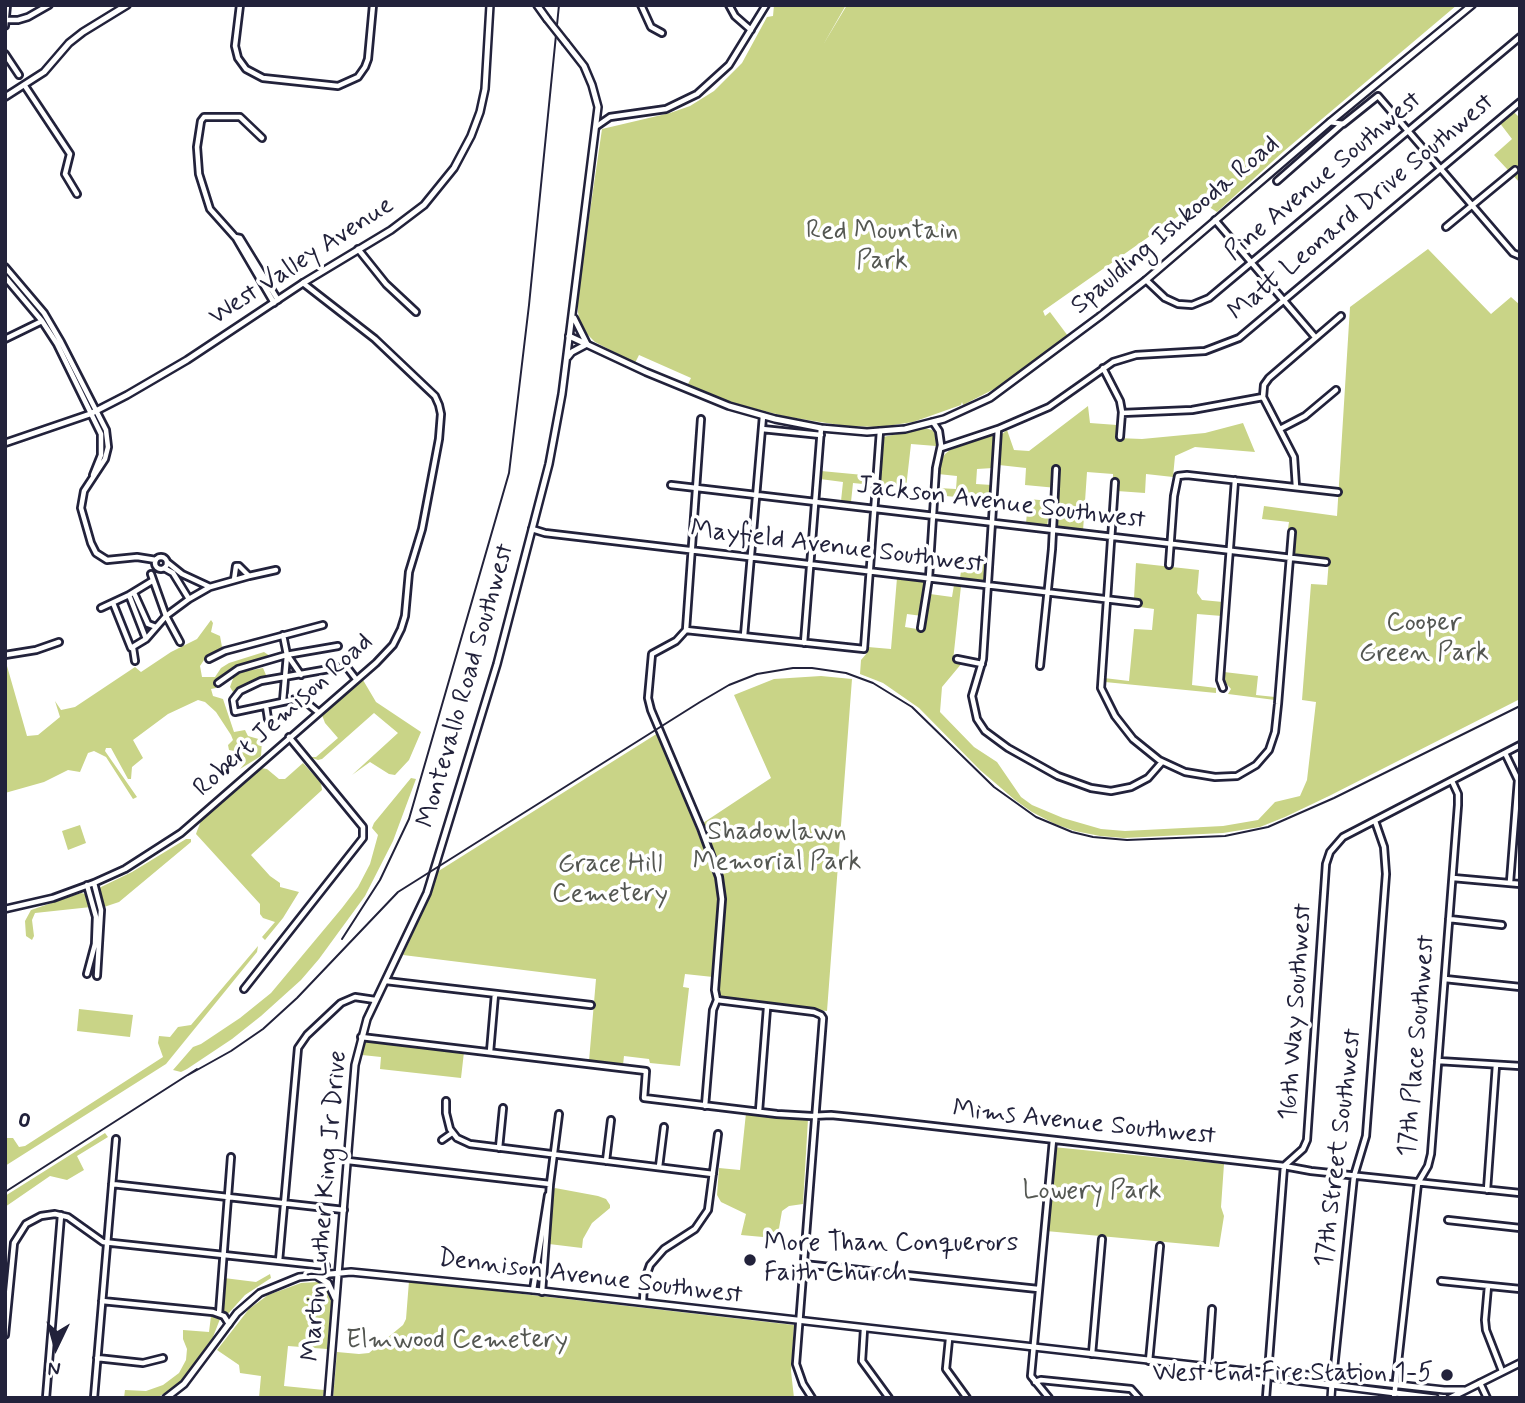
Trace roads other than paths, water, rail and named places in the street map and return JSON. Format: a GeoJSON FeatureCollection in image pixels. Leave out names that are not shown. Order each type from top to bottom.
{"type":"FeatureCollection","features":[{"type":"Feature","properties":{"kind":"main road"},"geometry":{"type":"LineString","coordinates":[[5,97],[44,72],[76,37],[127,5]]}},
{"type":"Feature","properties":{"kind":"main road","name":"West Valley Avenue"},"geometry":{"type":"LineString","coordinates":[[5,443],[97,411],[187,359],[303,283],[391,230],[424,205],[454,168],[480,112],[485,89],[490,5]]}},
{"type":"Feature","properties":{"kind":"main road"},"geometry":{"type":"LineString","coordinates":[[537,5],[580,61],[592,85],[598,107],[569,337],[729,406],[763,416]]}},
{"type":"Feature","properties":{"kind":"main road","name":"Spaulding Ishkooda Road"},"geometry":{"type":"LineString","coordinates":[[763,416],[821,431],[880,431],[933,422],[990,398],[1146,280],[1330,122],[1472,5]]}},
{"type":"Feature","properties":{"kind":"main road"},"geometry":{"type":"LineString","coordinates":[[573,312],[587,344]]}},
{"type":"Feature","properties":{"kind":"main road","name":"Montevallo Road Southwest"},"geometry":{"type":"LineString","coordinates":[[386,981],[427,893],[497,664],[549,464],[569,337]]}},
{"type":"Feature","properties":{"kind":"main road"},"geometry":{"type":"LineString","coordinates":[[566,360],[572,352],[587,344]]}},
{"type":"Feature","properties":{"kind":"main road","name":"Martin Luther King Jr Drive"},"geometry":{"type":"LineString","coordinates":[[328,1398],[355,1065],[361,1037],[375,1000],[386,981]]}},
{"type":"Feature","properties":{"kind":"main road","name":"Dennison Avenue Southwest"},"geometry":{"type":"LineString","coordinates":[[166,1398],[184,1384],[229,1324],[260,1293],[299,1277],[351,1272],[533,1290],[1209,1367],[1464,1390]]}},
{"type":"Feature","properties":{"kind":"main road"},"geometry":{"type":"LineString","coordinates":[[315,1276],[328,1283],[336,1301]]}},
{"type":"Feature","properties":{"kind":"main road"},"geometry":{"type":"LineString","coordinates":[[1450,1398],[1520,1363]]}},
{"type":"Feature","properties":{"kind":"main road","name":"Dennison Avenue Southwest"},"geometry":{"type":"LineString","coordinates":[[1268,1373],[1272,1377],[1434,1398]]}},
{"type":"Feature","properties":{"kind":"main road","name":"17th Street Southwest"},"geometry":{"type":"LineString","coordinates":[[1331,1398],[1333,1378]]}},
{"type":"Feature","properties":{"kind":"street"},"geometry":{"type":"LineString","coordinates":[[5,26],[7,5]]}},
{"type":"Feature","properties":{"kind":"street"},"geometry":{"type":"LineString","coordinates":[[6,20],[28,17],[49,5]]}},
{"type":"Feature","properties":{"kind":"street"},"geometry":{"type":"LineString","coordinates":[[240,5],[235,46],[238,58],[246,69],[263,78],[338,86],[358,77],[365,67],[373,5]]}},
{"type":"Feature","properties":{"kind":"street"},"geometry":{"type":"LineString","coordinates":[[641,5],[651,27],[662,33]]}},
{"type":"Feature","properties":{"kind":"street"},"geometry":{"type":"LineString","coordinates":[[729,5],[735,16],[751,30]]}},
{"type":"Feature","properties":{"kind":"street"},"geometry":{"type":"LineString","coordinates":[[597,126],[610,117],[666,109],[697,94],[729,65],[766,5]]}},
{"type":"Feature","properties":{"kind":"street","name":"Pine Avenue Southwest"},"geometry":{"type":"LineString","coordinates":[[1146,280],[1172,302],[1192,305],[1209,298],[1520,37]]}},
{"type":"Feature","properties":{"kind":"street"},"geometry":{"type":"LineString","coordinates":[[5,54],[19,75]]}},
{"type":"Feature","properties":{"kind":"street"},"geometry":{"type":"LineString","coordinates":[[25,86],[70,154],[65,174],[78,194]]}},
{"type":"Feature","properties":{"kind":"street"},"geometry":{"type":"LineString","coordinates":[[1277,181],[1377,97],[1513,253],[1520,256]]}},
{"type":"Feature","properties":{"kind":"street","name":"Matt Leonard Drive Southwest"},"geometry":{"type":"LineString","coordinates":[[941,448],[998,429],[1049,407],[1103,368],[1136,355],[1205,351],[1239,338],[1520,102]]}},
{"type":"Feature","properties":{"kind":"street"},"geometry":{"type":"LineString","coordinates":[[262,138],[240,117],[208,115],[201,121],[198,148],[204,191],[210,209],[235,237],[240,238],[276,301]]}},
{"type":"Feature","properties":{"kind":"street"},"geometry":{"type":"LineString","coordinates":[[1330,122],[1343,124]]}},
{"type":"Feature","properties":{"kind":"street"},"geometry":{"type":"LineString","coordinates":[[1446,227],[1515,170]]}},
{"type":"Feature","properties":{"kind":"street"},"geometry":{"type":"LineString","coordinates":[[1215,220],[1315,337]]}},
{"type":"Feature","properties":{"kind":"street"},"geometry":{"type":"LineString","coordinates":[[358,249],[386,284],[416,312]]}},
{"type":"Feature","properties":{"kind":"street"},"geometry":{"type":"LineString","coordinates":[[5,267],[61,342],[106,430],[107,449],[102,466],[85,491],[81,508],[82,519],[96,553],[107,559],[137,557],[156,560],[162,557],[182,574],[210,587]]}},
{"type":"Feature","properties":{"kind":"street"},"geometry":{"type":"LineString","coordinates":[[5,277],[44,319],[101,433],[101,455],[92,479]]}},
{"type":"Feature","properties":{"kind":"street","name":"Robert Jemison Road"},"geometry":{"type":"LineString","coordinates":[[5,909],[53,898],[93,883],[125,869],[181,833],[386,654],[401,629],[405,616],[409,572],[425,512],[441,414],[435,396],[399,361],[303,283]]}},
{"type":"Feature","properties":{"kind":"street"},"geometry":{"type":"LineString","coordinates":[[1296,487],[1294,457],[1263,397],[1264,385],[1341,316]]}},
{"type":"Feature","properties":{"kind":"street"},"geometry":{"type":"LineString","coordinates":[[5,339],[44,319]]}},
{"type":"Feature","properties":{"kind":"street"},"geometry":{"type":"LineString","coordinates":[[1103,368],[1117,394],[1122,413],[1120,437]]}},
{"type":"Feature","properties":{"kind":"street"},"geometry":{"type":"LineString","coordinates":[[1280,429],[1305,416],[1336,390]]}},
{"type":"Feature","properties":{"kind":"street"},"geometry":{"type":"LineString","coordinates":[[1122,413],[1192,410],[1263,397]]}},
{"type":"Feature","properties":{"kind":"street"},"geometry":{"type":"LineString","coordinates":[[744,636],[763,416]]}},
{"type":"Feature","properties":{"kind":"street"},"geometry":{"type":"LineString","coordinates":[[701,419],[686,630],[676,641],[652,654],[648,698],[719,877],[722,899],[715,990],[717,1000],[713,1010],[705,1106]]}},
{"type":"Feature","properties":{"kind":"street"},"geometry":{"type":"LineString","coordinates":[[921,628],[929,578],[936,468],[941,448],[939,430],[933,422]]}},
{"type":"Feature","properties":{"kind":"street"},"geometry":{"type":"LineString","coordinates":[[762,429],[821,431],[804,643]]}},
{"type":"Feature","properties":{"kind":"street"},"geometry":{"type":"LineString","coordinates":[[998,429],[982,664],[972,701],[977,719],[989,734],[1039,766],[1083,786],[1107,791],[1131,787],[1148,778],[1163,762]]}},
{"type":"Feature","properties":{"kind":"street"},"geometry":{"type":"LineString","coordinates":[[686,630],[864,649],[880,431]]}},
{"type":"Feature","properties":{"kind":"street"},"geometry":{"type":"LineString","coordinates":[[1040,666],[1052,549],[1056,469]]}},
{"type":"Feature","properties":{"kind":"street"},"geometry":{"type":"LineString","coordinates":[[1169,565],[1178,475],[1338,492]]}},
{"type":"Feature","properties":{"kind":"street"},"geometry":{"type":"LineString","coordinates":[[1223,688],[1220,680],[1235,480]]}},
{"type":"Feature","properties":{"kind":"street"},"geometry":{"type":"LineString","coordinates":[[1115,482],[1100,684],[1105,699],[1137,744],[1163,762],[1185,772],[1231,777],[1244,773],[1260,762],[1267,753],[1275,732],[1292,532]]}},
{"type":"Feature","properties":{"kind":"street","name":"Jackson Avenue Southwest"},"geometry":{"type":"LineString","coordinates":[[671,485],[1326,562]]}},
{"type":"Feature","properties":{"kind":"street","name":"Mayfield Avenue Southwest"},"geometry":{"type":"LineString","coordinates":[[532,529],[545,533],[1138,603]]}},
{"type":"Feature","properties":{"kind":"street"},"geometry":{"type":"LineString","coordinates":[[156,560],[157,567],[173,573],[189,599]]}},
{"type":"Feature","properties":{"kind":"street"},"geometry":{"type":"LineString","coordinates":[[164,568],[167,562]]}},
{"type":"Feature","properties":{"kind":"street"},"geometry":{"type":"LineString","coordinates":[[234,580],[236,566],[249,576]]}},
{"type":"Feature","properties":{"kind":"street"},"geometry":{"type":"LineString","coordinates":[[132,648],[146,639],[166,616],[210,587],[276,570]]}},
{"type":"Feature","properties":{"kind":"street"},"geometry":{"type":"LineString","coordinates":[[151,574],[166,616],[180,642]]}},
{"type":"Feature","properties":{"kind":"street"},"geometry":{"type":"LineString","coordinates":[[101,608],[152,581]]}},
{"type":"Feature","properties":{"kind":"street"},"geometry":{"type":"LineString","coordinates":[[131,594],[148,624],[156,627]]}},
{"type":"Feature","properties":{"kind":"street"},"geometry":{"type":"LineString","coordinates":[[131,594],[146,639]]}},
{"type":"Feature","properties":{"kind":"street"},"geometry":{"type":"LineString","coordinates":[[114,603],[135,662]]}},
{"type":"Feature","properties":{"kind":"street","name":"Robert Jemison Road"},"geometry":{"type":"LineString","coordinates":[[209,659],[225,651],[323,625]]}},
{"type":"Feature","properties":{"kind":"street","name":"Robert Jemison Road"},"geometry":{"type":"LineString","coordinates":[[283,635],[287,655],[286,679],[283,701],[235,712],[233,700],[240,691],[261,681],[286,679]]}},
{"type":"Feature","properties":{"kind":"street"},"geometry":{"type":"LineString","coordinates":[[5,655],[36,650],[59,642]]}},
{"type":"Feature","properties":{"kind":"street","name":"Robert Jemison Road"},"geometry":{"type":"LineString","coordinates":[[218,683],[238,669],[287,655],[338,646]]}},
{"type":"Feature","properties":{"kind":"street","name":"Robert Jemison Road"},"geometry":{"type":"LineString","coordinates":[[287,655],[301,675]]}},
{"type":"Feature","properties":{"kind":"street"},"geometry":{"type":"LineString","coordinates":[[957,659],[982,664]]}},
{"type":"Feature","properties":{"kind":"street"},"geometry":{"type":"LineString","coordinates":[[286,679],[346,666],[356,679]]}},
{"type":"Feature","properties":{"kind":"street"},"geometry":{"type":"LineString","coordinates":[[283,701],[304,699],[318,712]]}},
{"type":"Feature","properties":{"kind":"street","name":"Robert Jemison Road"},"geometry":{"type":"LineString","coordinates":[[266,706],[268,719]]}},
{"type":"Feature","properties":{"kind":"street"},"geometry":{"type":"LineString","coordinates":[[244,989],[363,838],[363,827],[289,737]]}},
{"type":"Feature","properties":{"kind":"street","name":"16th Way Southwest"},"geometry":{"type":"LineString","coordinates":[[1284,1166],[1303,1149],[1307,1140],[1326,872],[1328,856],[1334,845],[1343,837],[1520,745]]}},
{"type":"Feature","properties":{"kind":"street"},"geometry":{"type":"LineString","coordinates":[[1505,753],[1518,780],[1510,882]]}},
{"type":"Feature","properties":{"kind":"street","name":"17th Place Southwest"},"geometry":{"type":"LineString","coordinates":[[1395,1395],[1418,1183],[1430,1161],[1458,799],[1452,781]]}},
{"type":"Feature","properties":{"kind":"street","name":"17th Street Southwest"},"geometry":{"type":"LineString","coordinates":[[1333,1378],[1354,1176],[1366,1136],[1386,874],[1384,847],[1375,821]]}},
{"type":"Feature","properties":{"kind":"street"},"geometry":{"type":"LineString","coordinates":[[1453,878],[1520,884]]}},
{"type":"Feature","properties":{"kind":"street"},"geometry":{"type":"LineString","coordinates":[[93,883],[101,911],[102,927],[97,976]]}},
{"type":"Feature","properties":{"kind":"street"},"geometry":{"type":"LineString","coordinates":[[87,885],[96,917],[95,944],[87,974]]}},
{"type":"Feature","properties":{"kind":"street"},"geometry":{"type":"LineString","coordinates":[[1449,919],[1502,925]]}},
{"type":"Feature","properties":{"kind":"street"},"geometry":{"type":"LineString","coordinates":[[1445,979],[1520,988]]}},
{"type":"Feature","properties":{"kind":"street"},"geometry":{"type":"LineString","coordinates":[[386,981],[591,1005]]}},
{"type":"Feature","properties":{"kind":"street"},"geometry":{"type":"LineString","coordinates":[[361,1037],[490,1052],[495,994]]}},
{"type":"Feature","properties":{"kind":"street"},"geometry":{"type":"LineString","coordinates":[[279,1261],[298,1048],[307,1035],[341,1003],[355,997],[375,1000]]}},
{"type":"Feature","properties":{"kind":"street"},"geometry":{"type":"LineString","coordinates":[[717,1000],[820,1014],[823,1020],[796,1364],[803,1384],[813,1398]]}},
{"type":"Feature","properties":{"kind":"street"},"geometry":{"type":"LineString","coordinates":[[759,1111],[767,1007]]}},
{"type":"Feature","properties":{"kind":"street","name":"Mims Avenue Southwest"},"geometry":{"type":"LineString","coordinates":[[490,1052],[646,1071],[644,1098],[814,1116],[844,1116],[1520,1194]]}},
{"type":"Feature","properties":{"kind":"street"},"geometry":{"type":"LineString","coordinates":[[1438,1060],[1520,1066]]}},
{"type":"Feature","properties":{"kind":"street"},"geometry":{"type":"LineString","coordinates":[[1487,1190],[1496,1065]]}},
{"type":"Feature","properties":{"kind":"street"},"geometry":{"type":"LineString","coordinates":[[446,1101],[447,1124],[452,1133],[461,1141],[470,1144],[713,1174]]}},
{"type":"Feature","properties":{"kind":"street"},"geometry":{"type":"LineString","coordinates":[[499,1148],[503,1108]]}},
{"type":"Feature","properties":{"kind":"street"},"geometry":{"type":"LineString","coordinates":[[533,1290],[559,1114]]}},
{"type":"Feature","properties":{"kind":"street"},"geometry":{"type":"LineString","coordinates":[[606,1161],[611,1120]]}},
{"type":"Feature","properties":{"kind":"street"},"geometry":{"type":"LineString","coordinates":[[659,1167],[664,1127]]}},
{"type":"Feature","properties":{"kind":"street"},"geometry":{"type":"LineString","coordinates":[[442,1140],[452,1133]]}},
{"type":"Feature","properties":{"kind":"street"},"geometry":{"type":"LineString","coordinates":[[643,1303],[644,1282],[650,1265],[664,1250],[695,1229],[708,1210],[719,1134]]}},
{"type":"Feature","properties":{"kind":"street"},"geometry":{"type":"LineString","coordinates":[[94,1398],[116,1139]]}},
{"type":"Feature","properties":{"kind":"street"},"geometry":{"type":"LineString","coordinates":[[1045,1397],[1031,1376],[1053,1140]]}},
{"type":"Feature","properties":{"kind":"street"},"geometry":{"type":"LineString","coordinates":[[219,1314],[231,1157]]}},
{"type":"Feature","properties":{"kind":"street"},"geometry":{"type":"LineString","coordinates":[[348,1161],[550,1184]]}},
{"type":"Feature","properties":{"kind":"street"},"geometry":{"type":"LineString","coordinates":[[1265,1398],[1284,1166]]}},
{"type":"Feature","properties":{"kind":"street"},"geometry":{"type":"LineString","coordinates":[[112,1184],[344,1210]]}},
{"type":"Feature","properties":{"kind":"street"},"geometry":{"type":"LineString","coordinates":[[542,1292],[550,1184]]}},
{"type":"Feature","properties":{"kind":"street"},"geometry":{"type":"LineString","coordinates":[[5,1335],[12,1251],[17,1235],[31,1220],[48,1214],[75,1220],[97,1240],[107,1242],[326,1266]]}},
{"type":"Feature","properties":{"kind":"street"},"geometry":{"type":"LineString","coordinates":[[46,1398],[61,1215]]}},
{"type":"Feature","properties":{"kind":"street"},"geometry":{"type":"LineString","coordinates":[[1448,1220],[1520,1228]]}},
{"type":"Feature","properties":{"kind":"street"},"geometry":{"type":"LineString","coordinates":[[1092,1354],[1102,1239]]}},
{"type":"Feature","properties":{"kind":"street"},"geometry":{"type":"LineString","coordinates":[[1149,1360],[1160,1247]]}},
{"type":"Feature","properties":{"kind":"street"},"geometry":{"type":"LineString","coordinates":[[803,1265],[1038,1289]]}},
{"type":"Feature","properties":{"kind":"street"},"geometry":{"type":"LineString","coordinates":[[1441,1281],[1520,1289]]}},
{"type":"Feature","properties":{"kind":"street"},"geometry":{"type":"LineString","coordinates":[[1488,1286],[1486,1329],[1502,1371]]}},
{"type":"Feature","properties":{"kind":"street"},"geometry":{"type":"LineString","coordinates":[[102,1301],[219,1314],[224,1316],[229,1324]]}},
{"type":"Feature","properties":{"kind":"street"},"geometry":{"type":"LineString","coordinates":[[1209,1367],[1212,1309]]}},
{"type":"Feature","properties":{"kind":"street"},"geometry":{"type":"LineString","coordinates":[[864,1329],[862,1361],[889,1398]]}},
{"type":"Feature","properties":{"kind":"street"},"geometry":{"type":"LineString","coordinates":[[949,1339],[946,1369],[967,1398]]}},
{"type":"Feature","properties":{"kind":"street"},"geometry":{"type":"LineString","coordinates":[[97,1358],[144,1363],[163,1358]]}},
{"type":"Feature","properties":{"kind":"street"},"geometry":{"type":"LineString","coordinates":[[1035,1382],[1041,1380],[1131,1389],[1139,1398]]}},
{"type":"Feature","properties":{"kind":"street"},"geometry":{"type":"LineString","coordinates":[[1480,1382],[1486,1398]]}},
{"type":"Feature","properties":{"kind":"railway"},"geometry":{"type":"LineString","coordinates":[[342,939],[380,880],[409,819],[509,473],[559,5]]}},
{"type":"Feature","properties":{"kind":"railway"},"geometry":{"type":"LineString","coordinates":[[188,1075],[263,1029],[297,998],[398,892],[700,702],[729,685],[757,674],[812,668],[846,673],[873,683],[912,707],[994,787],[1036,817],[1072,832],[1127,840],[1225,836],[1268,827],[1334,798],[1520,706]]}},
{"type":"Feature","properties":{"kind":"railway"},"geometry":{"type":"LineString","coordinates":[[5,1192],[197,1069]]}},
{"type":"Feature","properties":{"kind":"place","name":"More Than Conquerors Faith Church"},"geometry":{"type":"Point","coordinates":[750,1260]}},
{"type":"Feature","properties":{"kind":"place","name":"West End Fire Station 1-5"},"geometry":{"type":"Point","coordinates":[1447,1375]}},
{"type":"Feature","properties":{"kind":"park label","name":"Red Mountain Park"},"geometry":{"type":"Point","coordinates":[882,248]}},
{"type":"Feature","properties":{"kind":"park label","name":"Cooper Green Park"},"geometry":{"type":"Point","coordinates":[1424,640]}},
{"type":"Feature","properties":{"kind":"park label","name":"Shadowlawn Memorial Park"},"geometry":{"type":"Point","coordinates":[777,849]}},
{"type":"Feature","properties":{"kind":"park label","name":"Grace Hill Cemetery"},"geometry":{"type":"Point","coordinates":[610,881]}},
{"type":"Feature","properties":{"kind":"park label","name":"Lowery Park"},"geometry":{"type":"Point","coordinates":[1092,1193]}},
{"type":"Feature","properties":{"kind":"park label","name":"Elmwood Cemetery"},"geometry":{"type":"Point","coordinates":[457,1342]}}]}
